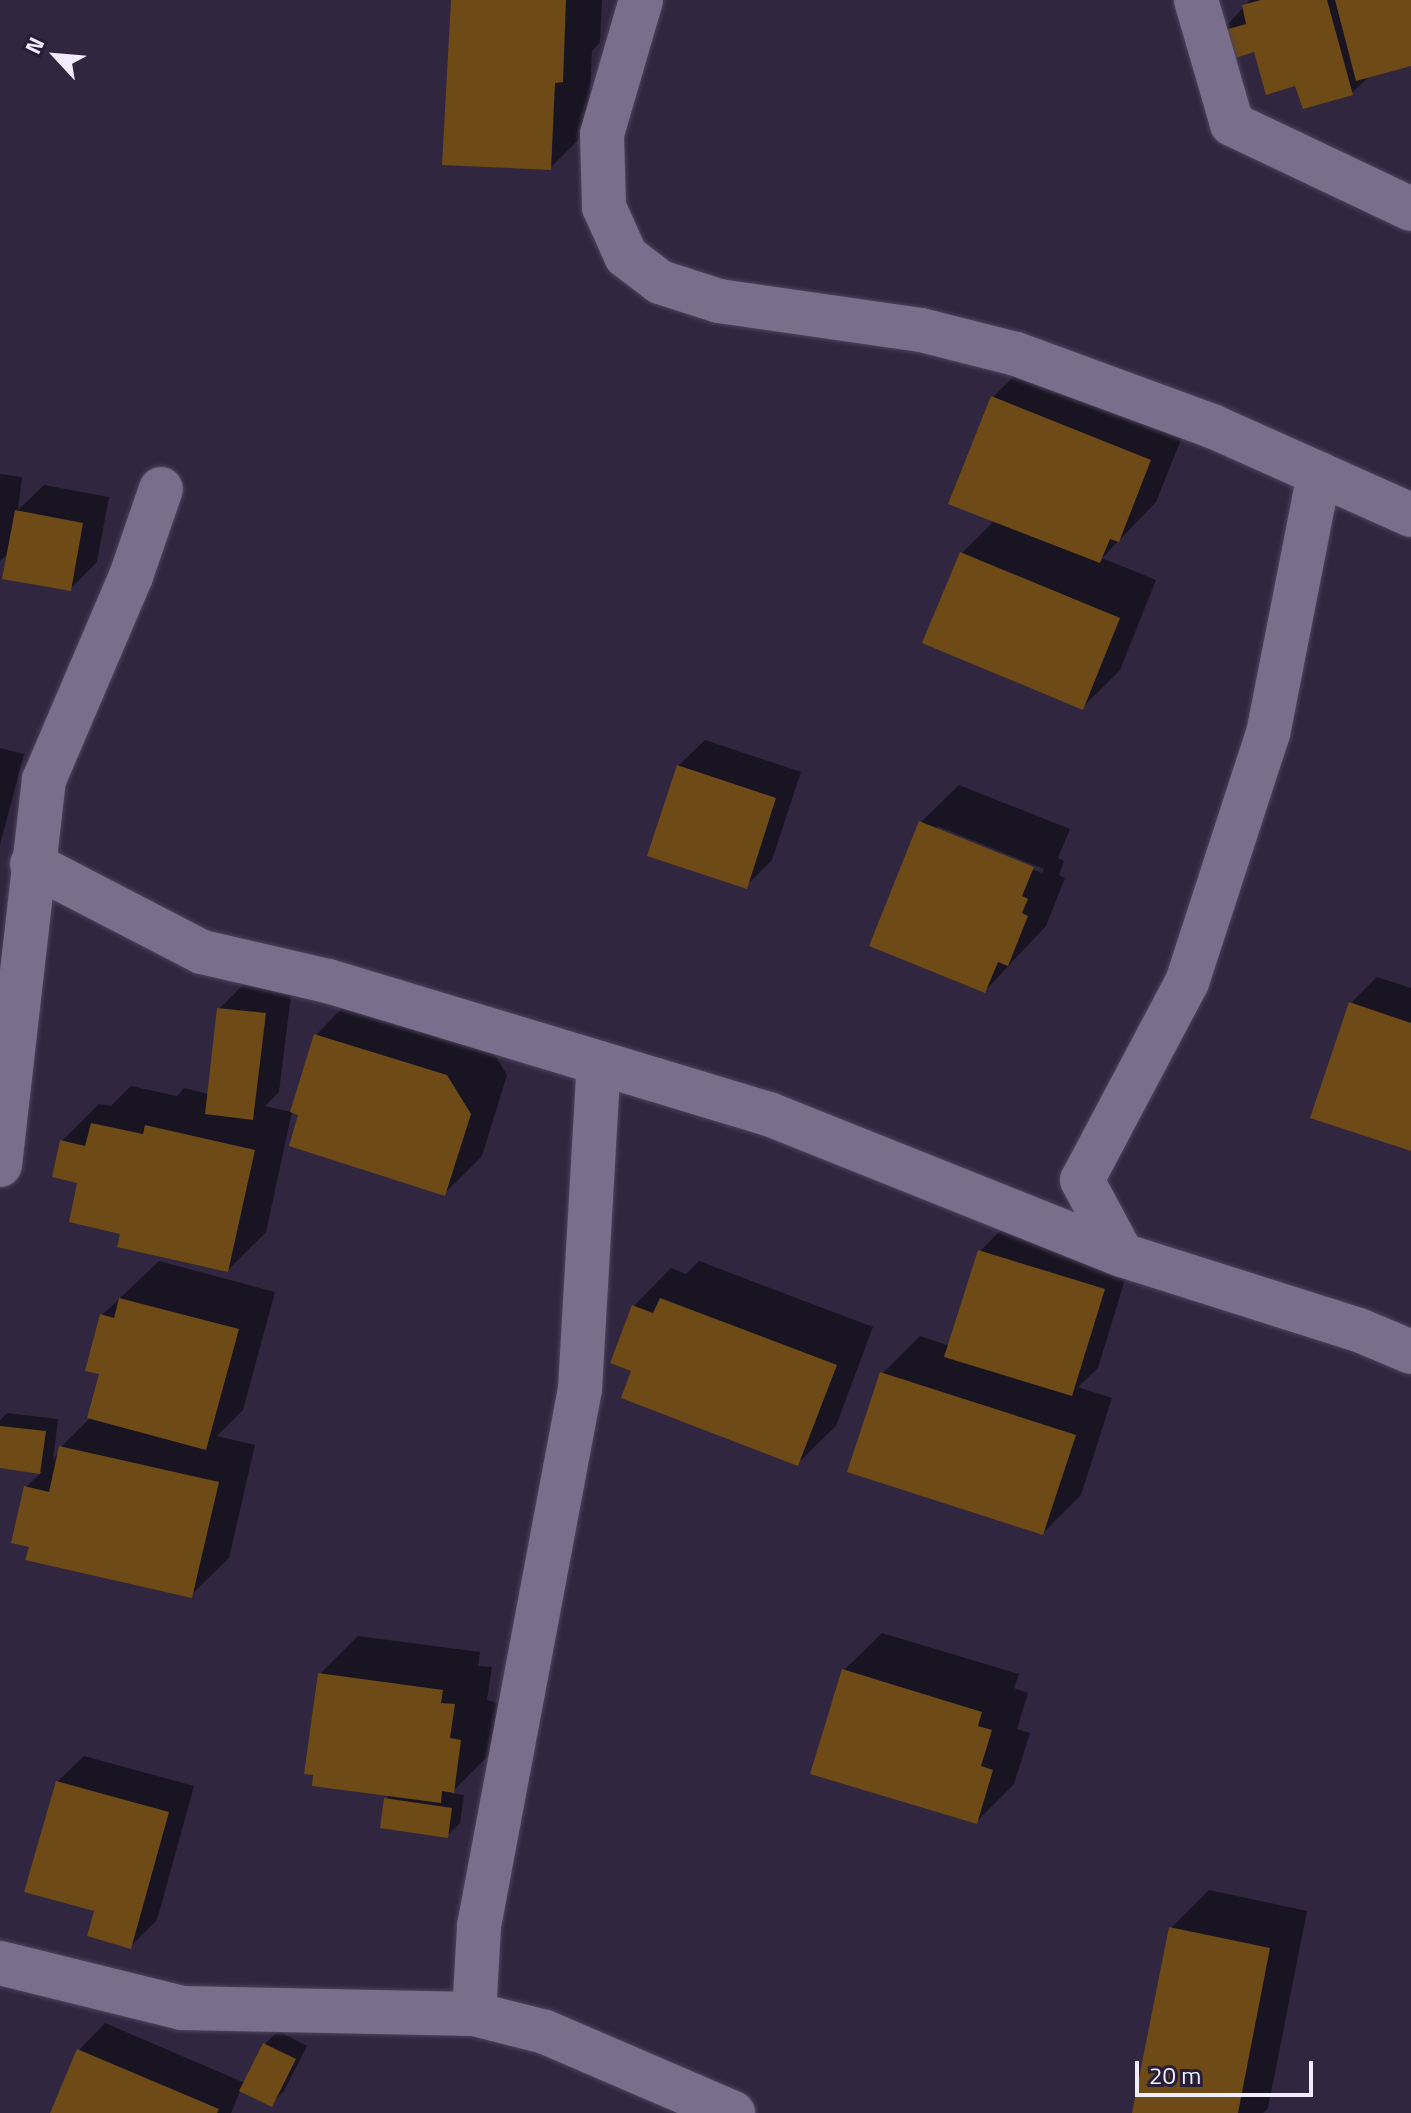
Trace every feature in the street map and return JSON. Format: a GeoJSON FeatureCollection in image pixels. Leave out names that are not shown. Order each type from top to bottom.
{"type":"FeatureCollection","features":[{"type":"Feature","properties":{"kind":"street"},"geometry":{"type":"LineString","coordinates":[[641,0],[602,134],[604,207],[626,256],[660,282],[719,301],[921,330],[1016,354],[1212,426],[1411,515]]}},
{"type":"Feature","properties":{"kind":"street"},"geometry":{"type":"LineString","coordinates":[[1196,0],[1232,124],[1411,209]]}},
{"type":"Feature","properties":{"kind":"street"},"geometry":{"type":"LineString","coordinates":[[1122,1255],[1082,1180],[1187,982],[1268,733],[1319,474]]}},
{"type":"Feature","properties":{"kind":"street"},"geometry":{"type":"LineString","coordinates":[[0,1165],[44,780],[131,576],[161,489]]}},
{"type":"Feature","properties":{"kind":"street"},"geometry":{"type":"LineString","coordinates":[[32,864],[202,952],[328,981],[769,1114],[1122,1255],[1359,1330],[1411,1352]]}},
{"type":"Feature","properties":{"kind":"street"},"geometry":{"type":"LineString","coordinates":[[474,2014],[479,1926],[580,1389],[599,1064]]}},
{"type":"Feature","properties":{"kind":"street"},"geometry":{"type":"LineString","coordinates":[[0,1963],[182,2008],[474,2014],[545,2032],[733,2113]]}},
{"type":"Feature","properties":{"kind":"building"},"geometry":{"type":"Polygon","coordinates":[[[451,0],[566,0],[563,82],[555,83],[551,170],[442,165],[451,0]]]}},
{"type":"Feature","properties":{"kind":"building"},"geometry":{"type":"Polygon","coordinates":[[[1261,0],[1327,0],[1353,95],[1303,109],[1295,86],[1266,95],[1254,52],[1226,61],[1218,32],[1246,24],[1242,5],[1261,0]]]}},
{"type":"Feature","properties":{"kind":"building"},"geometry":{"type":"Polygon","coordinates":[[[1335,0],[1411,0],[1411,66],[1356,81],[1335,0]]]}},
{"type":"Feature","properties":{"kind":"building"},"geometry":{"type":"Polygon","coordinates":[[[991,396],[1151,460],[1119,542],[1110,539],[1100,563],[948,504],[991,396]]]}},
{"type":"Feature","properties":{"kind":"building"},"geometry":{"type":"Polygon","coordinates":[[[15,510],[83,523],[71,591],[2,579],[15,510]]]}},
{"type":"Feature","properties":{"kind":"building"},"geometry":{"type":"Polygon","coordinates":[[[960,552],[1120,618],[1083,710],[922,643],[960,552]]]}},
{"type":"Feature","properties":{"kind":"building"},"geometry":{"type":"Polygon","coordinates":[[[677,765],[776,798],[747,889],[647,856],[677,765]]]}},
{"type":"Feature","properties":{"kind":"building"},"geometry":{"type":"Polygon","coordinates":[[[919,821],[1034,867],[1022,896],[1028,899],[1022,913],[1028,916],[1008,966],[998,962],[985,993],[869,946],[919,821]]]}},
{"type":"Feature","properties":{"kind":"building"},"geometry":{"type":"Polygon","coordinates":[[[1349,1002],[1411,1023],[1411,1151],[1310,1118],[1349,1002]]]}},
{"type":"Feature","properties":{"kind":"building"},"geometry":{"type":"Polygon","coordinates":[[[217,1008],[266,1013],[253,1120],[205,1114],[217,1008]]]}},
{"type":"Feature","properties":{"kind":"building"},"geometry":{"type":"Polygon","coordinates":[[[314,1034],[447,1075],[471,1114],[445,1196],[289,1146],[298,1115],[290,1112],[314,1034]]]}},
{"type":"Feature","properties":{"kind":"building"},"geometry":{"type":"Polygon","coordinates":[[[91,1123],[143,1134],[145,1125],[255,1150],[228,1272],[117,1247],[120,1234],[69,1222],[77,1183],[52,1177],[60,1140],[85,1146],[91,1123]]]}},
{"type":"Feature","properties":{"kind":"building"},"geometry":{"type":"Polygon","coordinates":[[[978,1250],[1105,1289],[1072,1396],[944,1357],[978,1250]]]}},
{"type":"Feature","properties":{"kind":"building"},"geometry":{"type":"Polygon","coordinates":[[[119,1298],[239,1329],[206,1450],[87,1418],[99,1374],[85,1371],[100,1314],[114,1318],[119,1298]]]}},
{"type":"Feature","properties":{"kind":"building"},"geometry":{"type":"Polygon","coordinates":[[[660,1298],[837,1365],[798,1466],[621,1398],[631,1371],[610,1363],[632,1305],[653,1313],[660,1298]]]}},
{"type":"Feature","properties":{"kind":"building"},"geometry":{"type":"Polygon","coordinates":[[[880,1372],[1076,1435],[1043,1535],[847,1472],[880,1372]]]}},
{"type":"Feature","properties":{"kind":"building"},"geometry":{"type":"Polygon","coordinates":[[[0,1426],[46,1431],[40,1474],[0,1468],[0,1426]]]}},
{"type":"Feature","properties":{"kind":"building"},"geometry":{"type":"Polygon","coordinates":[[[59,1446],[219,1482],[192,1598],[25,1560],[29,1547],[11,1543],[24,1486],[49,1492],[59,1446]]]}},
{"type":"Feature","properties":{"kind":"building"},"geometry":{"type":"Polygon","coordinates":[[[842,1669],[982,1712],[978,1726],[992,1730],[981,1766],[993,1770],[977,1824],[810,1774],[842,1669]]]}},
{"type":"Feature","properties":{"kind":"building"},"geometry":{"type":"Polygon","coordinates":[[[318,1673],[443,1690],[441,1703],[455,1704],[450,1738],[461,1740],[454,1793],[442,1791],[441,1803],[312,1786],[313,1775],[304,1774],[318,1673]]]}},
{"type":"Feature","properties":{"kind":"building"},"geometry":{"type":"Polygon","coordinates":[[[56,1781],[169,1812],[131,1949],[87,1936],[94,1911],[24,1892],[56,1781]]]}},
{"type":"Feature","properties":{"kind":"building"},"geometry":{"type":"Polygon","coordinates":[[[384,1798],[452,1808],[448,1838],[380,1828],[384,1798]]]}},
{"type":"Feature","properties":{"kind":"building"},"geometry":{"type":"Polygon","coordinates":[[[1169,1927],[1270,1948],[1238,2113],[1132,2113],[1169,1927]]]}},
{"type":"Feature","properties":{"kind":"building"},"geometry":{"type":"Polygon","coordinates":[[[263,2043],[296,2059],[272,2107],[239,2091],[263,2043]]]}},
{"type":"Feature","properties":{"kind":"building"},"geometry":{"type":"Polygon","coordinates":[[[77,2049],[219,2109],[217,2113],[50,2113],[77,2049]]]}}]}
